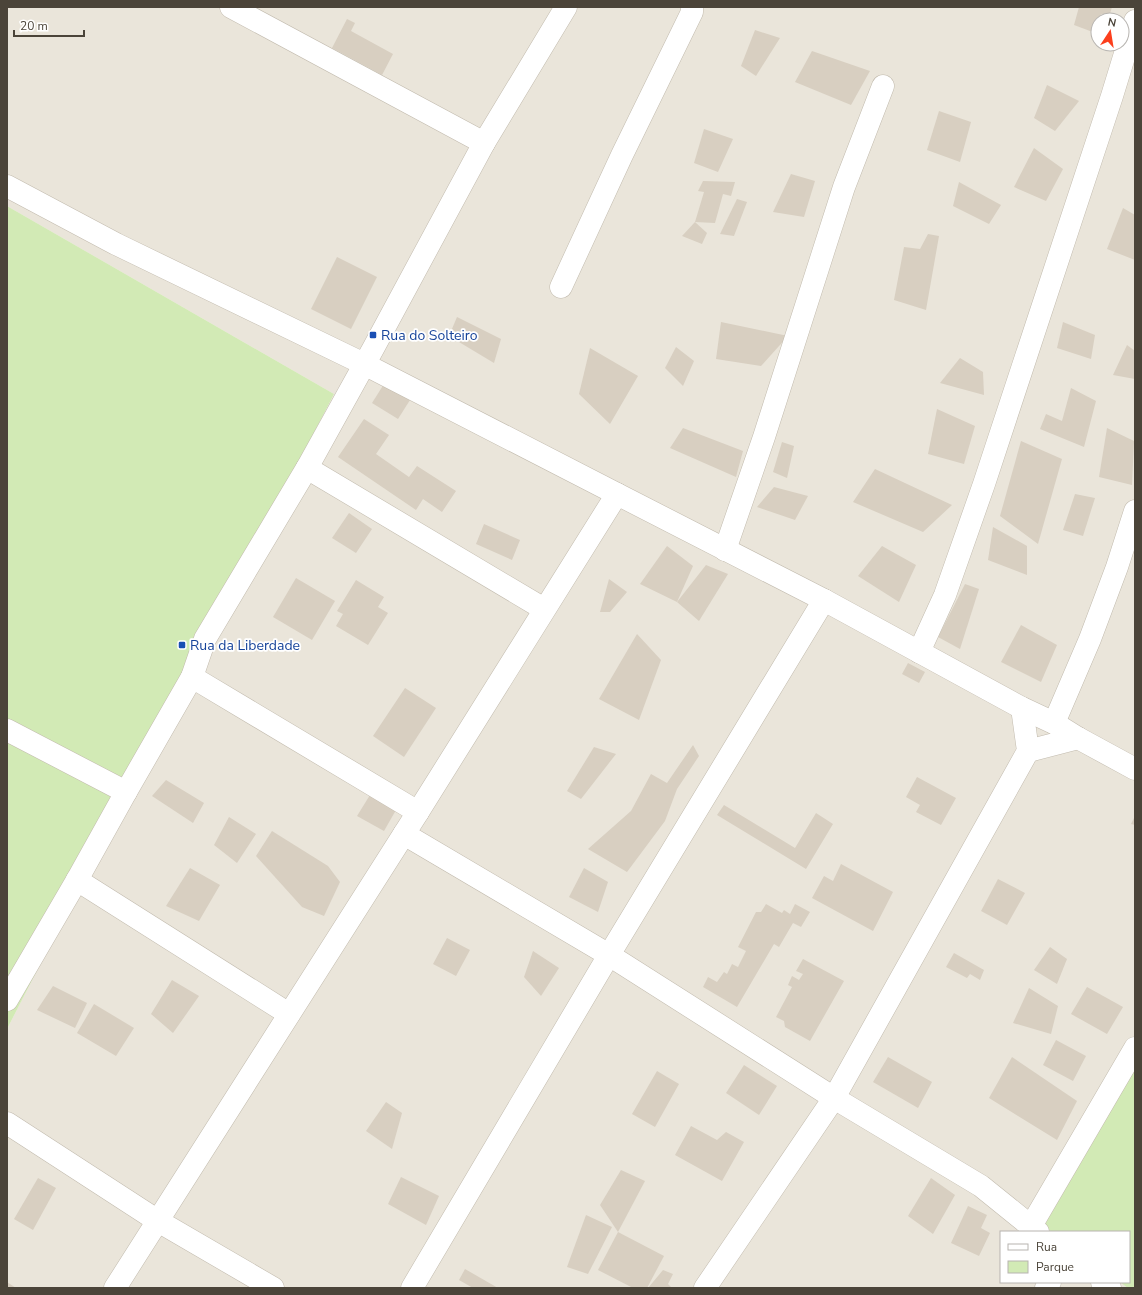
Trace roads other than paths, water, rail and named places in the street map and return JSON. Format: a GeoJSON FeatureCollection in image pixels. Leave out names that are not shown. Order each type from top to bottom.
{"type":"FeatureCollection","features":[{"type":"Feature","properties":{"kind":"street"},"geometry":{"type":"LineString","coordinates":[[232,7],[484,143]]}},
{"type":"Feature","properties":{"kind":"street"},"geometry":{"type":"LineString","coordinates":[[7,1000],[192,677],[205,639],[307,468],[484,143],[566,7]]}},
{"type":"Feature","properties":{"kind":"street"},"geometry":{"type":"LineString","coordinates":[[561,287],[622,155],[692,12],[692,7]]}},
{"type":"Feature","properties":{"kind":"street"},"geometry":{"type":"LineString","coordinates":[[919,652],[944,595],[984,484],[1112,96],[1135,21]]}},
{"type":"Feature","properties":{"kind":"street"},"geometry":{"type":"LineString","coordinates":[[725,550],[764,437],[844,188],[883,86]]}},
{"type":"Feature","properties":{"kind":"street"},"geometry":{"type":"LineString","coordinates":[[7,186],[116,244],[364,364],[824,600],[1022,708],[1054,723],[1135,769]]}},
{"type":"Feature","properties":{"kind":"street"},"geometry":{"type":"LineString","coordinates":[[307,468],[544,609]]}},
{"type":"Feature","properties":{"kind":"street"},"geometry":{"type":"LineString","coordinates":[[115,1288],[418,812],[617,494]]}},
{"type":"Feature","properties":{"kind":"street"},"geometry":{"type":"LineString","coordinates":[[1054,723],[1090,639],[1117,567],[1135,511]]}},
{"type":"Feature","properties":{"kind":"street"},"geometry":{"type":"LineString","coordinates":[[412,1288],[609,955],[824,600]]}},
{"type":"Feature","properties":{"kind":"street"},"geometry":{"type":"LineString","coordinates":[[192,677],[418,812]]}},
{"type":"Feature","properties":{"kind":"street"},"geometry":{"type":"LineString","coordinates":[[705,1288],[834,1098],[1028,751],[1022,708]]}},
{"type":"Feature","properties":{"kind":"street"},"geometry":{"type":"LineString","coordinates":[[7,730],[126,792]]}},
{"type":"Feature","properties":{"kind":"street"},"geometry":{"type":"LineString","coordinates":[[1028,751],[1078,738]]}},
{"type":"Feature","properties":{"kind":"street"},"geometry":{"type":"LineString","coordinates":[[404,834],[609,955],[834,1098],[981,1186],[1035,1229],[1135,1048]]}},
{"type":"Feature","properties":{"kind":"street"},"geometry":{"type":"LineString","coordinates":[[77,880],[289,1014]]}},
{"type":"Feature","properties":{"kind":"street"},"geometry":{"type":"LineString","coordinates":[[7,1123],[158,1221],[273,1288]]}},
{"type":"Feature","properties":{"kind":"place","name":"Rua do Solteiro"},"geometry":{"type":"Point","coordinates":[373,335]}},
{"type":"Feature","properties":{"kind":"place","name":"Rua da Liberdade"},"geometry":{"type":"Point","coordinates":[182,645]}}]}
